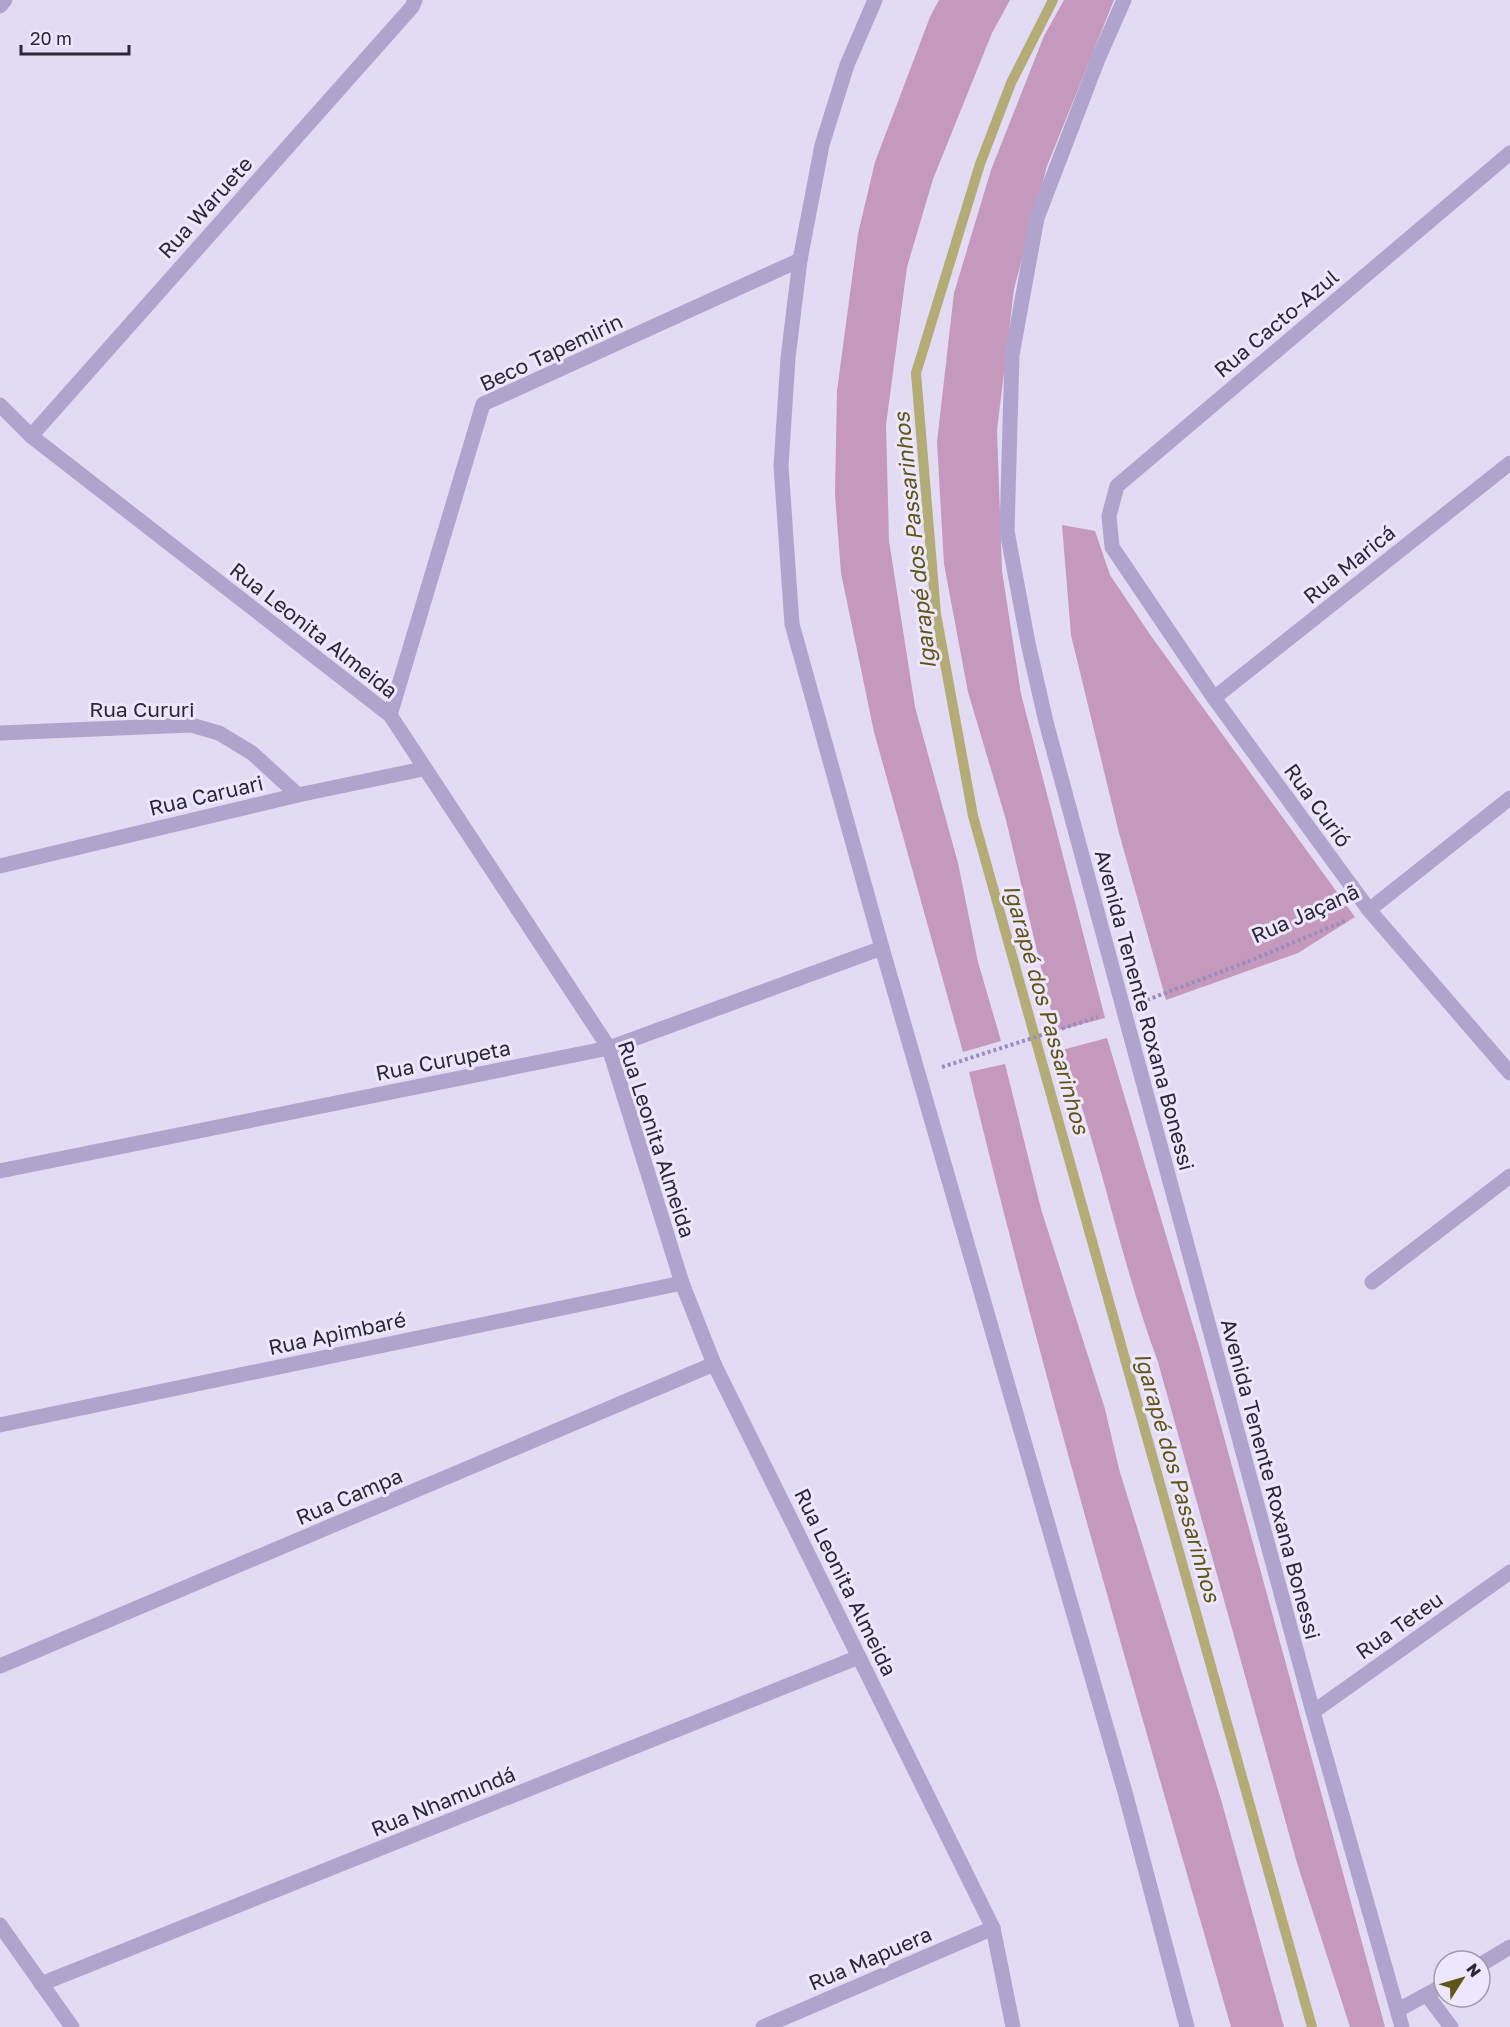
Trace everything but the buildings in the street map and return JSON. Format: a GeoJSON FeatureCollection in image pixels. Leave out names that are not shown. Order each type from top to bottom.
{"type":"FeatureCollection","features":[{"type":"Feature","properties":{"kind":"street"},"geometry":{"type":"LineString","coordinates":[[0,6],[5,0]]}},
{"type":"Feature","properties":{"kind":"street"},"geometry":{"type":"LineString","coordinates":[[875,0],[848,65],[822,145],[800,260],[788,358],[781,466],[792,624],[882,948],[1125,1792],[1187,2027]]}},
{"type":"Feature","properties":{"kind":"street","name":"Avenida Tenente Roxana Bonessi"},"geometry":{"type":"LineString","coordinates":[[1124,0],[1098,59],[1037,218],[1012,355],[1007,531],[1028,644],[1046,722],[1313,1712],[1402,2027]]}},
{"type":"Feature","properties":{"kind":"street","name":"Rua Waruete"},"geometry":{"type":"LineString","coordinates":[[30,436],[413,3]]}},
{"type":"Feature","properties":{"kind":"street","name":"Rua Cacto-Azul"},"geometry":{"type":"LineString","coordinates":[[1112,547],[1109,516],[1117,486],[1510,153]]}},
{"type":"Feature","properties":{"kind":"street","name":"Beco Tapemirin"},"geometry":{"type":"LineString","coordinates":[[390,715],[483,404],[800,260]]}},
{"type":"Feature","properties":{"kind":"street","name":"Rua Leonita Almeida"},"geometry":{"type":"LineString","coordinates":[[0,405],[30,436],[390,715],[423,769],[609,1048],[682,1283],[714,1364],[993,1928],[1013,2027]]}},
{"type":"Feature","properties":{"kind":"street","name":"Rua Maricá"},"geometry":{"type":"LineString","coordinates":[[1214,699],[1510,463]]}},
{"type":"Feature","properties":{"kind":"street","name":"Rua Curió"},"geometry":{"type":"LineString","coordinates":[[1112,547],[1214,699],[1369,910],[1510,1073]]}},
{"type":"Feature","properties":{"kind":"street","name":"Rua Cururi"},"geometry":{"type":"LineString","coordinates":[[0,733],[191,725],[219,733],[252,753],[298,795]]}},
{"type":"Feature","properties":{"kind":"street","name":"Rua Caruari"},"geometry":{"type":"LineString","coordinates":[[0,866],[298,795],[423,769]]}},
{"type":"Feature","properties":{"kind":"street","name":"Rua Jaçanã"},"geometry":{"type":"LineString","coordinates":[[1369,910],[1510,798]]}},
{"type":"Feature","properties":{"kind":"street","name":"Rua Curupeta"},"geometry":{"type":"LineString","coordinates":[[0,1171],[609,1048],[882,948]]}},
{"type":"Feature","properties":{"kind":"street"},"geometry":{"type":"LineString","coordinates":[[1372,1282],[1510,1176]]}},
{"type":"Feature","properties":{"kind":"street","name":"Rua Apimbaré"},"geometry":{"type":"LineString","coordinates":[[0,1425],[682,1283]]}},
{"type":"Feature","properties":{"kind":"street","name":"Rua Campa"},"geometry":{"type":"LineString","coordinates":[[0,1666],[714,1364]]}},
{"type":"Feature","properties":{"kind":"street","name":"Rua Teteu"},"geometry":{"type":"LineString","coordinates":[[1313,1712],[1510,1572]]}},
{"type":"Feature","properties":{"kind":"street","name":"Rua Nhamundá"},"geometry":{"type":"LineString","coordinates":[[41,1984],[859,1657]]}},
{"type":"Feature","properties":{"kind":"street"},"geometry":{"type":"LineString","coordinates":[[0,1925],[72,2027]]}},
{"type":"Feature","properties":{"kind":"street","name":"Rua Mapuera"},"geometry":{"type":"LineString","coordinates":[[763,2027],[993,1928]]}},
{"type":"Feature","properties":{"kind":"street"},"geometry":{"type":"LineString","coordinates":[[1492,1958],[1510,1947]]}},
{"type":"Feature","properties":{"kind":"street"},"geometry":{"type":"LineString","coordinates":[[1398,2010],[1432,1992]]}},
{"type":"Feature","properties":{"kind":"street"},"geometry":{"type":"LineString","coordinates":[[1427,1995],[1451,2027]]}},
{"type":"Feature","properties":{"kind":"path","name":"Rua Jaçanã"},"geometry":{"type":"LineString","coordinates":[[1124,1009],[1248,962],[1369,910]]}},
{"type":"Feature","properties":{"kind":"path"},"geometry":{"type":"LineString","coordinates":[[939,1068],[1094,1018]]}},
{"type":"Feature","properties":{"kind":"shaded area"},"geometry":{"type":"Polygon","coordinates":[[[939,0],[1010,0],[992,33],[933,179],[907,267],[886,425],[889,541],[915,707],[958,863],[978,962],[1001,1041],[963,1052],[874,732],[841,573],[835,495],[837,391],[858,234],[875,162],[930,17],[939,0]]]}},
{"type":"Feature","properties":{"kind":"shaded area"},"geometry":{"type":"Polygon","coordinates":[[[1064,0],[1114,0],[1047,166],[1014,289],[997,430],[1002,571],[1021,694],[1105,1018],[1056,1031],[1006,820],[968,692],[944,564],[937,442],[954,293],[991,170],[1044,36],[1064,0]]]}},
{"type":"Feature","properties":{"kind":"shaded area"},"geometry":{"type":"Polygon","coordinates":[[[1062,525],[1095,531],[1110,575],[1151,636],[1355,917],[1298,953],[1166,1000],[1119,833],[1071,635],[1062,525]]]}},
{"type":"Feature","properties":{"kind":"shaded area"},"geometry":{"type":"Polygon","coordinates":[[[1107,1038],[1200,1349],[1385,2027],[1350,2027],[1297,1863],[1158,1362],[1132,1285],[1088,1127],[1062,1050],[1107,1038]]]}},
{"type":"Feature","properties":{"kind":"shaded area"},"geometry":{"type":"Polygon","coordinates":[[[1005,1064],[1041,1209],[1105,1409],[1119,1469],[1222,1803],[1284,2027],[1231,2027],[1062,1431],[969,1072],[1005,1064]]]}},
{"type":"Feature","properties":{"kind":"waterway","name":"Igarapé dos Passarinhos"},"geometry":{"type":"LineString","coordinates":[[1053,0],[1011,83],[980,164],[916,373],[936,614],[973,816],[1312,2027]]}}]}
